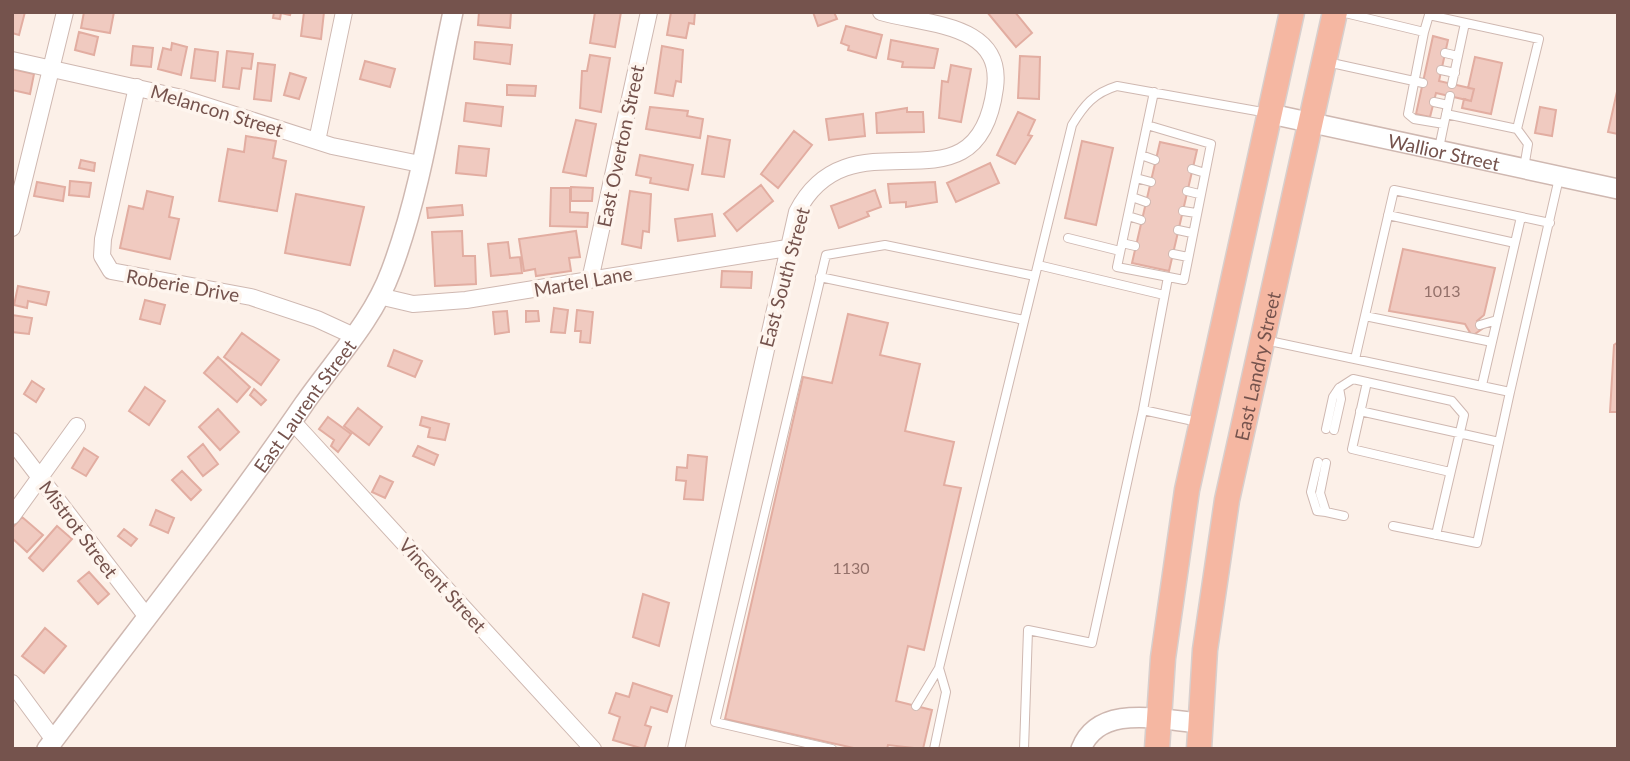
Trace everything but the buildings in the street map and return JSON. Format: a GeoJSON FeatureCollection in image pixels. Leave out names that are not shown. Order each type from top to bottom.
{"type":"FeatureCollection","features":[{"type":"Feature","properties":{"kind":"highway"},"geometry":{"type":"LineString","coordinates":[[1157,749],[1174,563],[1292,12]]}},
{"type":"Feature","properties":{"kind":"highway","name":"East Landry Street"},"geometry":{"type":"LineString","coordinates":[[1199,749],[1199,723],[1217,560],[1262,340],[1335,12]]}},
{"type":"Feature","properties":{"kind":"street"},"geometry":{"type":"LineString","coordinates":[[12,228],[65,12]]}},
{"type":"Feature","properties":{"kind":"street"},"geometry":{"type":"LineString","coordinates":[[317,141],[344,12]]}},
{"type":"Feature","properties":{"kind":"street","name":"East Laurent Street"},"geometry":{"type":"LineString","coordinates":[[50,744],[292,421],[354,336],[379,296],[391,271],[420,164],[453,12]]}},
{"type":"Feature","properties":{"kind":"street","name":"East Overton Street"},"geometry":{"type":"LineString","coordinates":[[590,280],[649,12]]}},
{"type":"Feature","properties":{"kind":"street","name":"East South Street"},"geometry":{"type":"LineString","coordinates":[[676,749],[787,248],[805,196],[832,172],[867,162],[937,160],[955,156],[984,131],[996,80],[992,61],[983,45],[969,34],[952,27],[881,12]]}},
{"type":"Feature","properties":{"kind":"street","name":"Melancon Street"},"geometry":{"type":"LineString","coordinates":[[12,60],[137,87],[317,141],[420,164]]}},
{"type":"Feature","properties":{"kind":"street","name":"Roberie Drive"},"geometry":{"type":"LineString","coordinates":[[137,87],[103,239],[102,256],[111,271],[251,296],[317,319],[354,336]]}},
{"type":"Feature","properties":{"kind":"street","name":"Wallior Street"},"geometry":{"type":"LineString","coordinates":[[1271,114],[1618,189]]}},
{"type":"Feature","properties":{"kind":"street","name":"Martel Lane"},"geometry":{"type":"LineString","coordinates":[[379,296],[413,304],[501,296],[787,248]]}},
{"type":"Feature","properties":{"kind":"street","name":"Vincent Street"},"geometry":{"type":"LineString","coordinates":[[292,421],[593,749]]}},
{"type":"Feature","properties":{"kind":"street"},"geometry":{"type":"LineString","coordinates":[[12,516],[77,426]]}},
{"type":"Feature","properties":{"kind":"street","name":"Mistrot Street"},"geometry":{"type":"LineString","coordinates":[[12,441],[147,617]]}},
{"type":"Feature","properties":{"kind":"street"},"geometry":{"type":"LineString","coordinates":[[12,683],[50,744]]}},
{"type":"Feature","properties":{"kind":"street"},"geometry":{"type":"LineString","coordinates":[[1081,749],[1096,726],[1112,719],[1158,719],[1199,723]]}},
{"type":"Feature","properties":{"kind":"lane"},"geometry":{"type":"LineString","coordinates":[[1341,12],[1424,32]]}},
{"type":"Feature","properties":{"kind":"lane"},"geometry":{"type":"LineString","coordinates":[[1517,129],[1539,39],[1429,15],[1416,65],[1408,114],[1414,119],[1445,119],[1517,129],[1528,145],[1524,170]]}},
{"type":"Feature","properties":{"kind":"lane"},"geometry":{"type":"LineString","coordinates":[[1452,84],[1465,23]]}},
{"type":"Feature","properties":{"kind":"lane"},"geometry":{"type":"LineString","coordinates":[[1420,48],[1430,51]]}},
{"type":"Feature","properties":{"kind":"lane"},"geometry":{"type":"LineString","coordinates":[[1445,53],[1458,56]]}},
{"type":"Feature","properties":{"kind":"lane"},"geometry":{"type":"LineString","coordinates":[[1324,61],[1423,83]]}},
{"type":"Feature","properties":{"kind":"lane"},"geometry":{"type":"LineString","coordinates":[[1416,65],[1426,67]]}},
{"type":"Feature","properties":{"kind":"lane"},"geometry":{"type":"LineString","coordinates":[[1441,70],[1455,74]]}},
{"type":"Feature","properties":{"kind":"lane"},"geometry":{"type":"LineString","coordinates":[[916,706],[939,668],[1072,125],[1084,105],[1100,91],[1117,86],[1271,114]]}},
{"type":"Feature","properties":{"kind":"lane"},"geometry":{"type":"LineString","coordinates":[[1114,283],[1154,92]]}},
{"type":"Feature","properties":{"kind":"lane"},"geometry":{"type":"LineString","coordinates":[[1410,97],[1420,99]]}},
{"type":"Feature","properties":{"kind":"lane"},"geometry":{"type":"LineString","coordinates":[[1434,102],[1449,100],[1438,151]]}},
{"type":"Feature","properties":{"kind":"lane"},"geometry":{"type":"LineString","coordinates":[[1117,267],[1184,280],[1211,144],[1147,125]]}},
{"type":"Feature","properties":{"kind":"lane"},"geometry":{"type":"LineString","coordinates":[[1141,155],[1155,160]]}},
{"type":"Feature","properties":{"kind":"lane"},"geometry":{"type":"LineString","coordinates":[[1192,169],[1205,173]]}},
{"type":"Feature","properties":{"kind":"lane"},"geometry":{"type":"LineString","coordinates":[[1136,178],[1151,182]]}},
{"type":"Feature","properties":{"kind":"lane"},"geometry":{"type":"LineString","coordinates":[[1393,526],[1477,543],[1559,178]]}},
{"type":"Feature","properties":{"kind":"lane"},"geometry":{"type":"LineString","coordinates":[[1355,359],[1394,190],[1550,223]]}},
{"type":"Feature","properties":{"kind":"lane"},"geometry":{"type":"LineString","coordinates":[[1187,191],[1199,194]]}},
{"type":"Feature","properties":{"kind":"lane"},"geometry":{"type":"LineString","coordinates":[[1132,197],[1146,202]]}},
{"type":"Feature","properties":{"kind":"lane"},"geometry":{"type":"LineString","coordinates":[[1183,211],[1196,213]]}},
{"type":"Feature","properties":{"kind":"lane"},"geometry":{"type":"LineString","coordinates":[[1388,215],[1515,243]]}},
{"type":"Feature","properties":{"kind":"lane"},"geometry":{"type":"LineString","coordinates":[[1128,216],[1141,220]]}},
{"type":"Feature","properties":{"kind":"lane"},"geometry":{"type":"LineString","coordinates":[[1482,385],[1521,216]]}},
{"type":"Feature","properties":{"kind":"lane"},"geometry":{"type":"LineString","coordinates":[[1178,230],[1192,233]]}},
{"type":"Feature","properties":{"kind":"lane"},"geometry":{"type":"LineString","coordinates":[[1068,238],[1121,247],[1135,246]]}},
{"type":"Feature","properties":{"kind":"lane"},"geometry":{"type":"LineString","coordinates":[[832,749],[715,722],[826,255],[885,245],[1035,276]]}},
{"type":"Feature","properties":{"kind":"lane"},"geometry":{"type":"LineString","coordinates":[[1173,254],[1188,257]]}},
{"type":"Feature","properties":{"kind":"lane"},"geometry":{"type":"LineString","coordinates":[[1038,265],[1164,295]]}},
{"type":"Feature","properties":{"kind":"lane"},"geometry":{"type":"LineString","coordinates":[[820,277],[1024,320]]}},
{"type":"Feature","properties":{"kind":"lane"},"geometry":{"type":"LineString","coordinates":[[1024,749],[1028,630],[1092,643],[1143,411],[1168,277]]}},
{"type":"Feature","properties":{"kind":"lane"},"geometry":{"type":"LineString","coordinates":[[1365,316],[1464,332],[1492,342]]}},
{"type":"Feature","properties":{"kind":"lane"},"geometry":{"type":"LineString","coordinates":[[1480,325],[1497,320]]}},
{"type":"Feature","properties":{"kind":"lane"},"geometry":{"type":"LineString","coordinates":[[1262,340],[1510,392]]}},
{"type":"Feature","properties":{"kind":"lane"},"geometry":{"type":"LineString","coordinates":[[1330,429],[1333,397],[1339,388],[1353,379],[1452,401],[1464,415],[1436,535]]}},
{"type":"Feature","properties":{"kind":"lane"},"geometry":{"type":"LineString","coordinates":[[1367,382],[1352,449],[1450,472]]}},
{"type":"Feature","properties":{"kind":"lane"},"geometry":{"type":"LineString","coordinates":[[1143,411],[1202,423]]}},
{"type":"Feature","properties":{"kind":"lane"},"geometry":{"type":"LineString","coordinates":[[1360,411],[1499,442]]}},
{"type":"Feature","properties":{"kind":"lane"},"geometry":{"type":"LineString","coordinates":[[1322,463],[1311,492],[1318,511],[1344,516]]}},
{"type":"Feature","properties":{"kind":"lane"},"geometry":{"type":"LineString","coordinates":[[934,749],[946,692],[939,668]]}}]}
